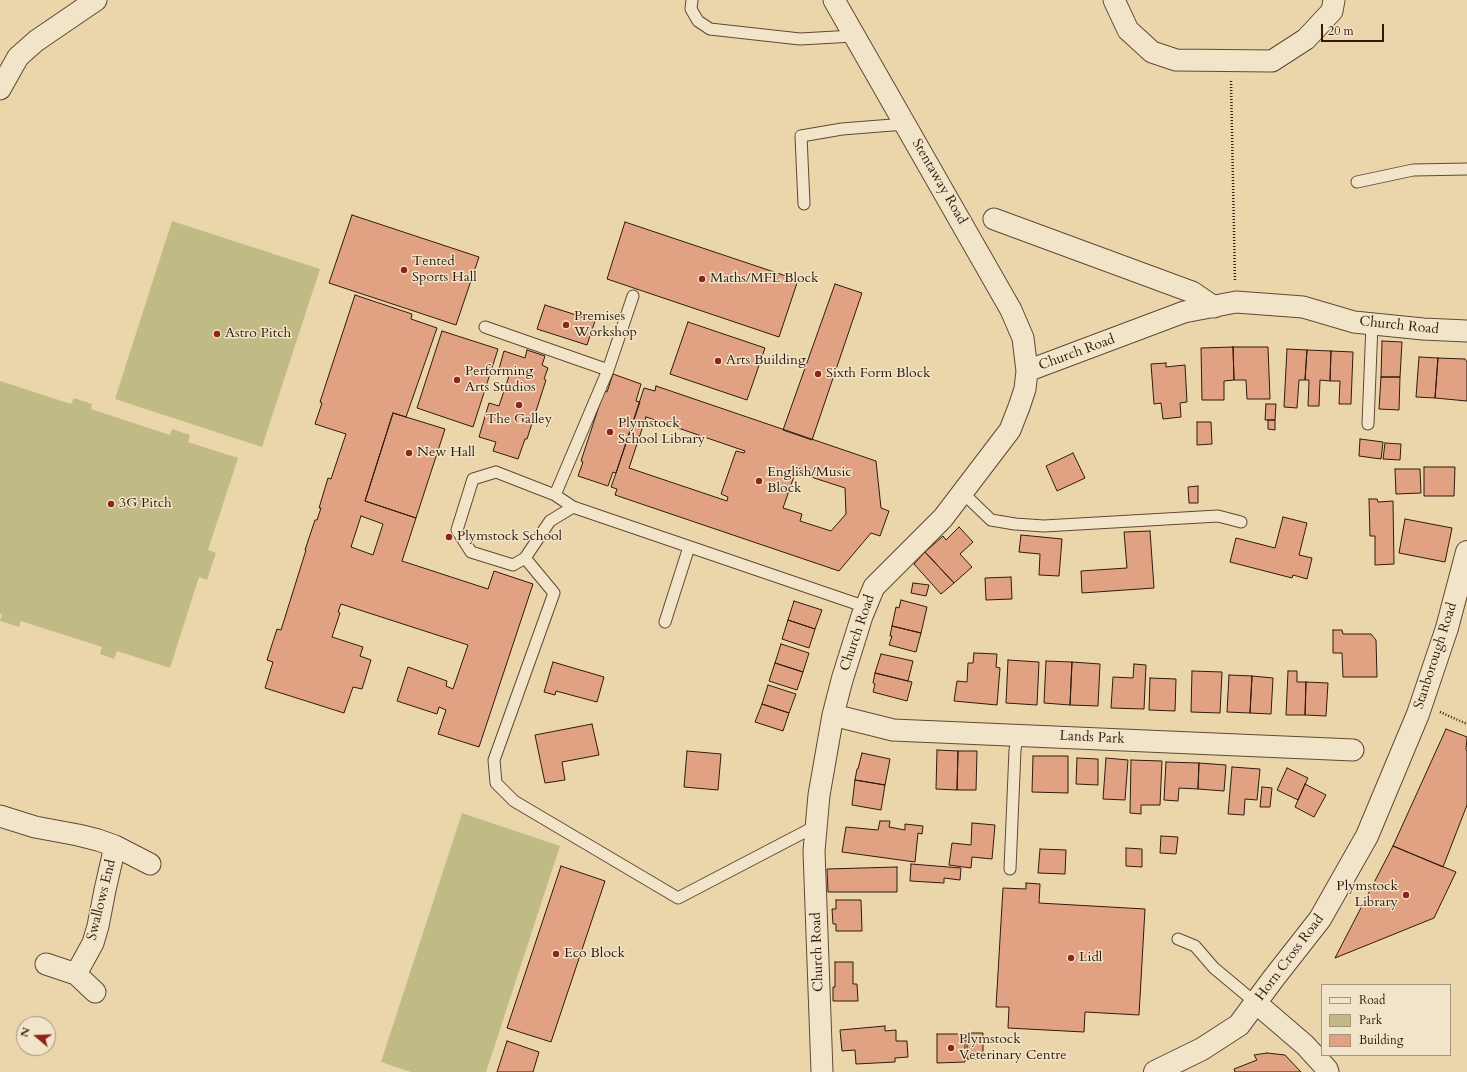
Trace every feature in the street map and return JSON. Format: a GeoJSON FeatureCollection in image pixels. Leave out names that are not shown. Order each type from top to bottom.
{"type":"FeatureCollection","features":[{"type":"Feature","properties":{"kind":"street"},"geometry":{"type":"LineString","coordinates":[[0,89],[18,57],[36,41],[96,0]]}},
{"type":"Feature","properties":{"kind":"street","name":"Stentaway Road"},"geometry":{"type":"LineString","coordinates":[[834,0],[1011,310],[1023,338],[1028,371]]}},
{"type":"Feature","properties":{"kind":"street"},"geometry":{"type":"LineString","coordinates":[[1114,0],[1128,30],[1152,52],[1176,60],[1230,61],[1272,61],[1306,38],[1332,11],[1334,0]]}},
{"type":"Feature","properties":{"kind":"street"},"geometry":{"type":"LineString","coordinates":[[994,219],[1192,292],[1214,307]]}},
{"type":"Feature","properties":{"kind":"street","name":"Church Road"},"geometry":{"type":"LineString","coordinates":[[822,1072],[814,859],[819,795],[833,715],[842,680],[874,587],[943,518],[1010,430],[1023,395],[1028,371],[1184,312],[1236,302],[1303,307],[1354,322],[1423,329],[1467,331]]}},
{"type":"Feature","properties":{"kind":"street","name":"Stanborough Road"},"geometry":{"type":"LineString","coordinates":[[1399,758],[1422,704],[1447,628],[1467,552]]}},
{"type":"Feature","properties":{"kind":"street","name":"Lands Park"},"geometry":{"type":"LineString","coordinates":[[833,715],[893,730],[1353,750]]}},
{"type":"Feature","properties":{"kind":"street","name":"Horn Cross Road"},"geometry":{"type":"LineString","coordinates":[[1155,1072],[1202,1049],[1238,1025],[1256,1003],[1320,919],[1367,836],[1399,758]]}},
{"type":"Feature","properties":{"kind":"street","name":"Swallows End"},"geometry":{"type":"LineString","coordinates":[[0,816],[34,827],[78,835],[115,846],[150,864]]}},
{"type":"Feature","properties":{"kind":"street","name":"Swallows End"},"geometry":{"type":"LineString","coordinates":[[76,974],[93,943],[115,846]]}},
{"type":"Feature","properties":{"kind":"street"},"geometry":{"type":"LineString","coordinates":[[46,964],[76,974],[95,992]]}},
{"type":"Feature","properties":{"kind":"street"},"geometry":{"type":"LineString","coordinates":[[1256,1003],[1305,1045],[1328,1072]]}},
{"type":"Feature","properties":{"kind":"lane"},"geometry":{"type":"LineString","coordinates":[[692,0],[691,9],[698,21],[710,28],[800,39],[854,36]]}},
{"type":"Feature","properties":{"kind":"lane"},"geometry":{"type":"LineString","coordinates":[[804,204],[801,136],[842,129],[905,124]]}},
{"type":"Feature","properties":{"kind":"lane"},"geometry":{"type":"LineString","coordinates":[[1357,182],[1413,170],[1467,169]]}},
{"type":"Feature","properties":{"kind":"lane"},"geometry":{"type":"LineString","coordinates":[[555,495],[608,370],[633,296]]}},
{"type":"Feature","properties":{"kind":"lane"},"geometry":{"type":"LineString","coordinates":[[1368,424],[1372,324]]}},
{"type":"Feature","properties":{"kind":"lane"},"geometry":{"type":"LineString","coordinates":[[485,327],[608,370]]}},
{"type":"Feature","properties":{"kind":"lane"},"geometry":{"type":"LineString","coordinates":[[573,507],[550,521],[525,558],[513,565],[471,552],[457,530],[473,479],[496,472],[555,495],[573,507],[866,607]]}},
{"type":"Feature","properties":{"kind":"lane"},"geometry":{"type":"LineString","coordinates":[[962,493],[991,520],[1015,524],[1044,526],[1218,516],[1241,522]]}},
{"type":"Feature","properties":{"kind":"lane"},"geometry":{"type":"LineString","coordinates":[[665,622],[690,547]]}},
{"type":"Feature","properties":{"kind":"lane"},"geometry":{"type":"LineString","coordinates":[[525,558],[554,593],[494,760],[496,783],[514,801],[678,898],[816,826]]}},
{"type":"Feature","properties":{"kind":"lane"},"geometry":{"type":"LineString","coordinates":[[1010,869],[1015,750],[1018,735]]}},
{"type":"Feature","properties":{"kind":"lane"},"geometry":{"type":"LineString","coordinates":[[1178,939],[1195,946],[1214,968],[1256,1003]]}},
{"type":"Feature","properties":{"kind":"path"},"geometry":{"type":"LineString","coordinates":[[1230,61],[1236,302]]}},
{"type":"Feature","properties":{"kind":"path"},"geometry":{"type":"LineString","coordinates":[[1422,704],[1467,724]]}},
{"type":"Feature","properties":{"kind":"green space","name":"Astro Pitch"},"geometry":{"type":"Polygon","coordinates":[[[172,221],[320,269],[262,447],[115,399],[172,221]]]}},
{"type":"Feature","properties":{"kind":"green space","name":"3G Pitch"},"geometry":{"type":"Polygon","coordinates":[[[0,381],[71,404],[74,398],[92,404],[91,409],[170,435],[172,429],[190,435],[188,442],[238,458],[208,550],[216,553],[207,580],[199,577],[170,668],[117,651],[114,659],[100,654],[102,647],[21,621],[19,627],[0,621],[2,614],[0,614],[0,381]]]}},
{"type":"Feature","properties":{"kind":"green space"},"geometry":{"type":"Polygon","coordinates":[[[462,813],[560,846],[486,1072],[411,1072],[381,1062],[462,813]]]}},
{"type":"Feature","properties":{"kind":"building","name":"Tented Sports Hall"},"geometry":{"type":"Polygon","coordinates":[[[352,215],[479,257],[456,325],[329,283],[352,215]]]}},
{"type":"Feature","properties":{"kind":"building","name":"Maths/MFL Block"},"geometry":{"type":"Polygon","coordinates":[[[625,222],[798,280],[779,337],[607,279],[625,222]]]}},
{"type":"Feature","properties":{"kind":"building","name":"Sixth Form Block"},"geometry":{"type":"Polygon","coordinates":[[[835,284],[862,293],[812,440],[783,430],[835,284]]]}},
{"type":"Feature","properties":{"kind":"building"},"geometry":{"type":"Polygon","coordinates":[[[355,295],[412,314],[411,319],[437,328],[406,417],[393,413],[365,501],[416,518],[402,561],[488,589],[494,571],[533,584],[479,747],[438,734],[446,710],[439,707],[437,714],[397,701],[408,667],[447,681],[446,686],[453,689],[468,645],[341,604],[338,612],[340,613],[332,637],[363,647],[360,656],[371,660],[362,689],[353,687],[344,713],[265,688],[273,662],[267,660],[277,629],[281,630],[305,550],[315,520],[317,520],[321,508],[319,508],[328,478],[331,479],[346,434],[315,424],[322,403],[320,402],[355,295]],[[361,516],[351,547],[373,555],[383,524],[361,516]]]}},
{"type":"Feature","properties":{"kind":"building","name":"Premises Workshop"},"geometry":{"type":"Polygon","coordinates":[[[545,305],[595,321],[587,345],[537,329],[545,305]]]}},
{"type":"Feature","properties":{"kind":"building","name":"Arts Building"},"geometry":{"type":"Polygon","coordinates":[[[688,322],[765,348],[747,400],[670,374],[688,322]]]}},
{"type":"Feature","properties":{"kind":"building","name":"Performing Arts Studios"},"geometry":{"type":"Polygon","coordinates":[[[442,331],[498,349],[473,427],[417,408],[442,331]]]}},
{"type":"Feature","properties":{"kind":"building"},"geometry":{"type":"Polygon","coordinates":[[[1382,341],[1402,342],[1400,377],[1381,377],[1382,341]]]}},
{"type":"Feature","properties":{"kind":"building"},"geometry":{"type":"Polygon","coordinates":[[[1233,347],[1234,380],[1224,381],[1224,400],[1202,400],[1201,348],[1233,347]]]}},
{"type":"Feature","properties":{"kind":"building"},"geometry":{"type":"Polygon","coordinates":[[[1233,347],[1268,347],[1270,399],[1247,399],[1246,380],[1234,380],[1233,347]]]}},
{"type":"Feature","properties":{"kind":"building"},"geometry":{"type":"Polygon","coordinates":[[[1287,349],[1307,350],[1305,380],[1299,380],[1297,408],[1284,407],[1287,349]]]}},
{"type":"Feature","properties":{"kind":"building","name":"The Galley"},"geometry":{"type":"Polygon","coordinates":[[[527,350],[545,356],[542,365],[548,368],[544,379],[546,380],[527,439],[525,439],[518,459],[493,451],[496,442],[479,437],[489,403],[499,406],[510,373],[499,369],[504,351],[525,358],[527,350]]]}},
{"type":"Feature","properties":{"kind":"building"},"geometry":{"type":"Polygon","coordinates":[[[1307,350],[1331,351],[1330,381],[1320,380],[1319,406],[1308,406],[1309,380],[1305,380],[1307,350]]]}},
{"type":"Feature","properties":{"kind":"building"},"geometry":{"type":"Polygon","coordinates":[[[1331,351],[1353,352],[1351,404],[1339,404],[1340,381],[1330,381],[1331,351]]]}},
{"type":"Feature","properties":{"kind":"building"},"geometry":{"type":"Polygon","coordinates":[[[1419,357],[1438,358],[1435,398],[1416,397],[1419,357]]]}},
{"type":"Feature","properties":{"kind":"building"},"geometry":{"type":"Polygon","coordinates":[[[1438,358],[1465,359],[1467,362],[1467,401],[1435,398],[1438,358]]]}},
{"type":"Feature","properties":{"kind":"building"},"geometry":{"type":"Polygon","coordinates":[[[1166,363],[1166,367],[1185,365],[1187,402],[1180,403],[1181,417],[1163,419],[1161,403],[1154,404],[1151,364],[1166,363]]]}},
{"type":"Feature","properties":{"kind":"building","name":"Plymstock School Library"},"geometry":{"type":"Polygon","coordinates":[[[613,374],[641,384],[636,401],[640,402],[616,473],[613,472],[608,486],[578,476],[583,462],[581,461],[604,391],[607,392],[613,374]]]}},
{"type":"Feature","properties":{"kind":"building"},"geometry":{"type":"Polygon","coordinates":[[[1381,377],[1400,377],[1399,410],[1379,409],[1381,377]]]}},
{"type":"Feature","properties":{"kind":"building","name":"English/Music Block"},"geometry":{"type":"Polygon","coordinates":[[[656,386],[876,461],[881,508],[889,511],[880,536],[871,533],[839,571],[615,495],[617,489],[611,487],[644,388],[655,391],[656,386]],[[646,417],[629,468],[727,501],[728,497],[721,494],[736,451],[744,453],[745,451],[646,417]],[[797,468],[783,508],[802,514],[800,521],[831,531],[846,514],[845,488],[805,475],[806,471],[797,468]]]}},
{"type":"Feature","properties":{"kind":"building"},"geometry":{"type":"Polygon","coordinates":[[[1266,404],[1276,404],[1275,420],[1265,420],[1266,404]]]}},
{"type":"Feature","properties":{"kind":"building","name":"New Hall"},"geometry":{"type":"Polygon","coordinates":[[[393,413],[445,429],[416,518],[365,501],[393,413]]]}},
{"type":"Feature","properties":{"kind":"building"},"geometry":{"type":"Polygon","coordinates":[[[1268,420],[1275,420],[1275,430],[1268,429],[1268,420]]]}},
{"type":"Feature","properties":{"kind":"building"},"geometry":{"type":"Polygon","coordinates":[[[1197,422],[1211,422],[1212,444],[1197,445],[1197,422]]]}},
{"type":"Feature","properties":{"kind":"building"},"geometry":{"type":"Polygon","coordinates":[[[1360,439],[1383,442],[1381,459],[1359,456],[1360,439]]]}},
{"type":"Feature","properties":{"kind":"building"},"geometry":{"type":"Polygon","coordinates":[[[1385,443],[1401,444],[1400,460],[1383,459],[1385,443]]]}},
{"type":"Feature","properties":{"kind":"building"},"geometry":{"type":"Polygon","coordinates":[[[1073,453],[1085,478],[1057,491],[1046,466],[1073,453]]]}},
{"type":"Feature","properties":{"kind":"building"},"geometry":{"type":"Polygon","coordinates":[[[1424,467],[1455,467],[1454,496],[1424,496],[1424,467]]]}},
{"type":"Feature","properties":{"kind":"building"},"geometry":{"type":"Polygon","coordinates":[[[1395,469],[1420,469],[1421,493],[1396,494],[1395,469]]]}},
{"type":"Feature","properties":{"kind":"building"},"geometry":{"type":"Polygon","coordinates":[[[1198,486],[1198,503],[1189,503],[1188,487],[1198,486]]]}},
{"type":"Feature","properties":{"kind":"building"},"geometry":{"type":"Polygon","coordinates":[[[1369,499],[1377,499],[1378,502],[1393,501],[1394,564],[1375,565],[1375,536],[1370,536],[1369,499]]]}},
{"type":"Feature","properties":{"kind":"building"},"geometry":{"type":"Polygon","coordinates":[[[1283,517],[1307,523],[1299,555],[1312,558],[1307,579],[1293,575],[1292,578],[1230,562],[1236,538],[1275,548],[1283,517]]]}},
{"type":"Feature","properties":{"kind":"building"},"geometry":{"type":"Polygon","coordinates":[[[1405,519],[1452,528],[1445,562],[1399,553],[1405,519]]]}},
{"type":"Feature","properties":{"kind":"building"},"geometry":{"type":"Polygon","coordinates":[[[959,527],[973,542],[960,554],[972,567],[954,583],[925,552],[943,536],[946,540],[959,527]]]}},
{"type":"Feature","properties":{"kind":"building"},"geometry":{"type":"Polygon","coordinates":[[[1150,531],[1154,588],[1082,593],[1081,571],[1127,568],[1124,532],[1150,531]]]}},
{"type":"Feature","properties":{"kind":"building"},"geometry":{"type":"Polygon","coordinates":[[[1021,535],[1062,539],[1059,576],[1039,575],[1040,554],[1019,552],[1021,535]]]}},
{"type":"Feature","properties":{"kind":"building"},"geometry":{"type":"Polygon","coordinates":[[[925,552],[954,583],[941,594],[914,564],[925,552]]]}},
{"type":"Feature","properties":{"kind":"building"},"geometry":{"type":"Polygon","coordinates":[[[1011,577],[1012,599],[986,600],[985,578],[1011,577]]]}},
{"type":"Feature","properties":{"kind":"building"},"geometry":{"type":"Polygon","coordinates":[[[913,583],[929,585],[926,596],[911,593],[913,583]]]}},
{"type":"Feature","properties":{"kind":"building"},"geometry":{"type":"Polygon","coordinates":[[[901,600],[927,607],[921,633],[892,626],[896,607],[899,608],[901,600]]]}},
{"type":"Feature","properties":{"kind":"building"},"geometry":{"type":"Polygon","coordinates":[[[794,601],[822,610],[815,629],[788,620],[794,601]]]}},
{"type":"Feature","properties":{"kind":"building"},"geometry":{"type":"Polygon","coordinates":[[[788,620],[815,629],[809,648],[782,639],[788,620]]]}},
{"type":"Feature","properties":{"kind":"building"},"geometry":{"type":"Polygon","coordinates":[[[892,626],[921,633],[916,652],[889,645],[892,636],[890,636],[892,626]]]}},
{"type":"Feature","properties":{"kind":"building"},"geometry":{"type":"Polygon","coordinates":[[[1333,630],[1342,630],[1343,634],[1371,634],[1376,640],[1377,677],[1343,677],[1342,653],[1333,653],[1333,630]]]}},
{"type":"Feature","properties":{"kind":"building"},"geometry":{"type":"Polygon","coordinates":[[[781,644],[809,653],[803,672],[775,663],[781,644]]]}},
{"type":"Feature","properties":{"kind":"building"},"geometry":{"type":"Polygon","coordinates":[[[974,653],[997,654],[996,667],[1000,668],[997,705],[954,701],[957,681],[967,682],[968,663],[973,663],[974,653]]]}},
{"type":"Feature","properties":{"kind":"building"},"geometry":{"type":"Polygon","coordinates":[[[881,654],[913,661],[908,681],[875,673],[881,654]]]}},
{"type":"Feature","properties":{"kind":"building"},"geometry":{"type":"Polygon","coordinates":[[[1008,660],[1039,662],[1037,705],[1006,703],[1008,660]]]}},
{"type":"Feature","properties":{"kind":"building"},"geometry":{"type":"Polygon","coordinates":[[[1046,661],[1072,662],[1070,705],[1044,703],[1046,661]]]}},
{"type":"Feature","properties":{"kind":"building"},"geometry":{"type":"Polygon","coordinates":[[[553,662],[604,677],[597,702],[556,691],[555,695],[544,692],[553,662]]]}},
{"type":"Feature","properties":{"kind":"building"},"geometry":{"type":"Polygon","coordinates":[[[1072,662],[1100,664],[1098,706],[1070,705],[1072,662]]]}},
{"type":"Feature","properties":{"kind":"building"},"geometry":{"type":"Polygon","coordinates":[[[775,663],[803,672],[797,690],[769,681],[775,663]]]}},
{"type":"Feature","properties":{"kind":"building"},"geometry":{"type":"Polygon","coordinates":[[[1134,664],[1146,665],[1144,709],[1111,708],[1113,677],[1133,678],[1134,664]]]}},
{"type":"Feature","properties":{"kind":"building"},"geometry":{"type":"Polygon","coordinates":[[[1192,671],[1222,672],[1220,713],[1191,712],[1192,671]]]}},
{"type":"Feature","properties":{"kind":"building"},"geometry":{"type":"Polygon","coordinates":[[[1288,671],[1297,671],[1297,682],[1306,682],[1305,715],[1286,715],[1288,671]]]}},
{"type":"Feature","properties":{"kind":"building"},"geometry":{"type":"Polygon","coordinates":[[[875,673],[912,682],[907,701],[873,692],[875,673]]]}},
{"type":"Feature","properties":{"kind":"building"},"geometry":{"type":"Polygon","coordinates":[[[1229,675],[1252,676],[1250,713],[1227,712],[1229,675]]]}},
{"type":"Feature","properties":{"kind":"building"},"geometry":{"type":"Polygon","coordinates":[[[1252,676],[1273,678],[1271,714],[1250,713],[1252,676]]]}},
{"type":"Feature","properties":{"kind":"building"},"geometry":{"type":"Polygon","coordinates":[[[1150,678],[1176,679],[1175,711],[1149,710],[1150,678]]]}},
{"type":"Feature","properties":{"kind":"building"},"geometry":{"type":"Polygon","coordinates":[[[1306,682],[1328,683],[1326,716],[1305,715],[1306,682]]]}},
{"type":"Feature","properties":{"kind":"building"},"geometry":{"type":"Polygon","coordinates":[[[768,685],[796,694],[789,713],[762,704],[768,685]]]}},
{"type":"Feature","properties":{"kind":"building"},"geometry":{"type":"Polygon","coordinates":[[[762,704],[789,713],[783,731],[755,722],[762,704]]]}},
{"type":"Feature","properties":{"kind":"building"},"geometry":{"type":"Polygon","coordinates":[[[592,724],[599,755],[562,762],[565,780],[545,783],[535,735],[592,724]]]}},
{"type":"Feature","properties":{"kind":"building"},"geometry":{"type":"Polygon","coordinates":[[[1446,729],[1467,737],[1467,805],[1443,867],[1393,846],[1446,729]]]}},
{"type":"Feature","properties":{"kind":"building"},"geometry":{"type":"Polygon","coordinates":[[[937,750],[958,751],[957,790],[936,789],[937,750]]]}},
{"type":"Feature","properties":{"kind":"building"},"geometry":{"type":"Polygon","coordinates":[[[687,751],[721,754],[718,790],[684,787],[687,751]]]}},
{"type":"Feature","properties":{"kind":"building"},"geometry":{"type":"Polygon","coordinates":[[[958,751],[977,751],[976,790],[957,790],[958,751]]]}},
{"type":"Feature","properties":{"kind":"building"},"geometry":{"type":"Polygon","coordinates":[[[862,753],[890,759],[885,785],[855,780],[862,753]]]}},
{"type":"Feature","properties":{"kind":"building"},"geometry":{"type":"Polygon","coordinates":[[[1033,756],[1068,756],[1068,793],[1032,792],[1033,756]]]}},
{"type":"Feature","properties":{"kind":"building"},"geometry":{"type":"Polygon","coordinates":[[[1077,758],[1098,759],[1098,785],[1076,784],[1077,758]]]}},
{"type":"Feature","properties":{"kind":"building"},"geometry":{"type":"Polygon","coordinates":[[[1106,758],[1128,760],[1125,800],[1103,799],[1106,758]]]}},
{"type":"Feature","properties":{"kind":"building"},"geometry":{"type":"Polygon","coordinates":[[[1131,760],[1162,761],[1160,805],[1141,805],[1141,814],[1130,813],[1131,760]]]}},
{"type":"Feature","properties":{"kind":"building"},"geometry":{"type":"Polygon","coordinates":[[[1166,762],[1199,763],[1198,789],[1179,788],[1178,801],[1164,800],[1166,762]]]}},
{"type":"Feature","properties":{"kind":"building"},"geometry":{"type":"Polygon","coordinates":[[[1199,763],[1226,765],[1224,791],[1198,789],[1199,763]]]}},
{"type":"Feature","properties":{"kind":"building"},"geometry":{"type":"Polygon","coordinates":[[[1232,767],[1260,769],[1257,800],[1245,799],[1244,815],[1228,814],[1232,767]]]}},
{"type":"Feature","properties":{"kind":"building"},"geometry":{"type":"Polygon","coordinates":[[[1287,768],[1308,778],[1298,800],[1277,790],[1287,768]]]}},
{"type":"Feature","properties":{"kind":"building"},"geometry":{"type":"Polygon","coordinates":[[[855,780],[885,785],[881,810],[852,805],[855,780]]]}},
{"type":"Feature","properties":{"kind":"building"},"geometry":{"type":"Polygon","coordinates":[[[1305,784],[1326,795],[1314,817],[1295,807],[1305,784]]]}},
{"type":"Feature","properties":{"kind":"building"},"geometry":{"type":"Polygon","coordinates":[[[1262,787],[1272,788],[1270,807],[1260,807],[1262,787]]]}},
{"type":"Feature","properties":{"kind":"building"},"geometry":{"type":"Polygon","coordinates":[[[880,821],[890,821],[889,827],[905,830],[905,824],[923,826],[922,834],[918,833],[915,862],[842,852],[846,827],[878,830],[880,821]]]}},
{"type":"Feature","properties":{"kind":"building"},"geometry":{"type":"Polygon","coordinates":[[[972,823],[995,825],[992,859],[972,857],[971,868],[949,865],[952,843],[971,845],[972,823]]]}},
{"type":"Feature","properties":{"kind":"building"},"geometry":{"type":"Polygon","coordinates":[[[1161,836],[1178,837],[1176,854],[1160,853],[1161,836]]]}},
{"type":"Feature","properties":{"kind":"building","name":"Plymstock Library"},"geometry":{"type":"Polygon","coordinates":[[[1393,846],[1456,872],[1434,918],[1335,958],[1393,846]]]}},
{"type":"Feature","properties":{"kind":"building"},"geometry":{"type":"Polygon","coordinates":[[[1126,848],[1142,849],[1142,867],[1126,866],[1126,848]]]}},
{"type":"Feature","properties":{"kind":"building"},"geometry":{"type":"Polygon","coordinates":[[[1040,849],[1066,850],[1065,874],[1038,873],[1040,849]]]}},
{"type":"Feature","properties":{"kind":"building"},"geometry":{"type":"Polygon","coordinates":[[[911,864],[961,868],[960,880],[944,878],[944,883],[910,881],[911,864]]]}},
{"type":"Feature","properties":{"kind":"building","name":"Eco Block"},"geometry":{"type":"Polygon","coordinates":[[[561,866],[605,881],[551,1042],[507,1028],[561,866]]]}},
{"type":"Feature","properties":{"kind":"building"},"geometry":{"type":"Polygon","coordinates":[[[897,867],[897,892],[828,892],[827,869],[897,867]]]}},
{"type":"Feature","properties":{"kind":"building","name":"Lidl"},"geometry":{"type":"Polygon","coordinates":[[[1026,883],[1040,884],[1039,903],[1145,909],[1139,1015],[1085,1012],[1084,1032],[1008,1028],[1009,1007],[996,1007],[1003,888],[1026,889],[1026,883]]]}},
{"type":"Feature","properties":{"kind":"building"},"geometry":{"type":"Polygon","coordinates":[[[836,900],[861,900],[862,931],[836,931],[836,924],[833,924],[832,909],[836,909],[836,900]]]}},
{"type":"Feature","properties":{"kind":"building"},"geometry":{"type":"Polygon","coordinates":[[[835,962],[853,962],[853,984],[857,984],[858,1001],[833,1001],[833,987],[835,987],[835,962]]]}},
{"type":"Feature","properties":{"kind":"building"},"geometry":{"type":"Polygon","coordinates":[[[885,1026],[885,1031],[896,1030],[896,1041],[907,1041],[908,1057],[895,1058],[895,1062],[856,1064],[855,1050],[842,1051],[840,1030],[885,1026]]]}},
{"type":"Feature","properties":{"kind":"building"},"geometry":{"type":"Polygon","coordinates":[[[967,1033],[983,1033],[983,1059],[967,1059],[967,1033]]]}},
{"type":"Feature","properties":{"kind":"building","name":"Plymstock Veterinary Centre"},"geometry":{"type":"Polygon","coordinates":[[[937,1034],[965,1034],[965,1062],[937,1063],[937,1034]]]}},
{"type":"Feature","properties":{"kind":"building"},"geometry":{"type":"Polygon","coordinates":[[[507,1041],[539,1052],[533,1072],[497,1072],[507,1041]]]}},
{"type":"Feature","properties":{"kind":"building"},"geometry":{"type":"Polygon","coordinates":[[[1267,1053],[1285,1055],[1301,1072],[1235,1072],[1234,1069],[1257,1060],[1254,1055],[1267,1053]]]}},
{"type":"Feature","properties":{"kind":"place","name":"Tented Sports Hall"},"geometry":{"type":"Point","coordinates":[404,270]}},
{"type":"Feature","properties":{"kind":"place","name":"Maths/MFL Block"},"geometry":{"type":"Point","coordinates":[702,279]}},
{"type":"Feature","properties":{"kind":"place","name":"Premises Workshop"},"geometry":{"type":"Point","coordinates":[566,325]}},
{"type":"Feature","properties":{"kind":"place","name":"Astro Pitch"},"geometry":{"type":"Point","coordinates":[217,334]}},
{"type":"Feature","properties":{"kind":"place","name":"Arts Building"},"geometry":{"type":"Point","coordinates":[718,361]}},
{"type":"Feature","properties":{"kind":"place","name":"Sixth Form Block"},"geometry":{"type":"Point","coordinates":[818,374]}},
{"type":"Feature","properties":{"kind":"place","name":"Performing Arts Studios"},"geometry":{"type":"Point","coordinates":[457,380]}},
{"type":"Feature","properties":{"kind":"place","name":"The Galley"},"geometry":{"type":"Point","coordinates":[519,405]}},
{"type":"Feature","properties":{"kind":"place","name":"Plymstock School Library"},"geometry":{"type":"Point","coordinates":[610,432]}},
{"type":"Feature","properties":{"kind":"place","name":"New Hall"},"geometry":{"type":"Point","coordinates":[409,453]}},
{"type":"Feature","properties":{"kind":"place","name":"English/Music Block"},"geometry":{"type":"Point","coordinates":[759,481]}},
{"type":"Feature","properties":{"kind":"place","name":"3G Pitch"},"geometry":{"type":"Point","coordinates":[111,504]}},
{"type":"Feature","properties":{"kind":"place","name":"Plymstock School"},"geometry":{"type":"Point","coordinates":[449,537]}},
{"type":"Feature","properties":{"kind":"place","name":"Plymstock Library"},"geometry":{"type":"Point","coordinates":[1406,895]}},
{"type":"Feature","properties":{"kind":"place","name":"Eco Block"},"geometry":{"type":"Point","coordinates":[556,954]}},
{"type":"Feature","properties":{"kind":"place","name":"Lidl"},"geometry":{"type":"Point","coordinates":[1071,958]}},
{"type":"Feature","properties":{"kind":"place","name":"Plymstock Veterinary Centre"},"geometry":{"type":"Point","coordinates":[951,1048]}}]}
